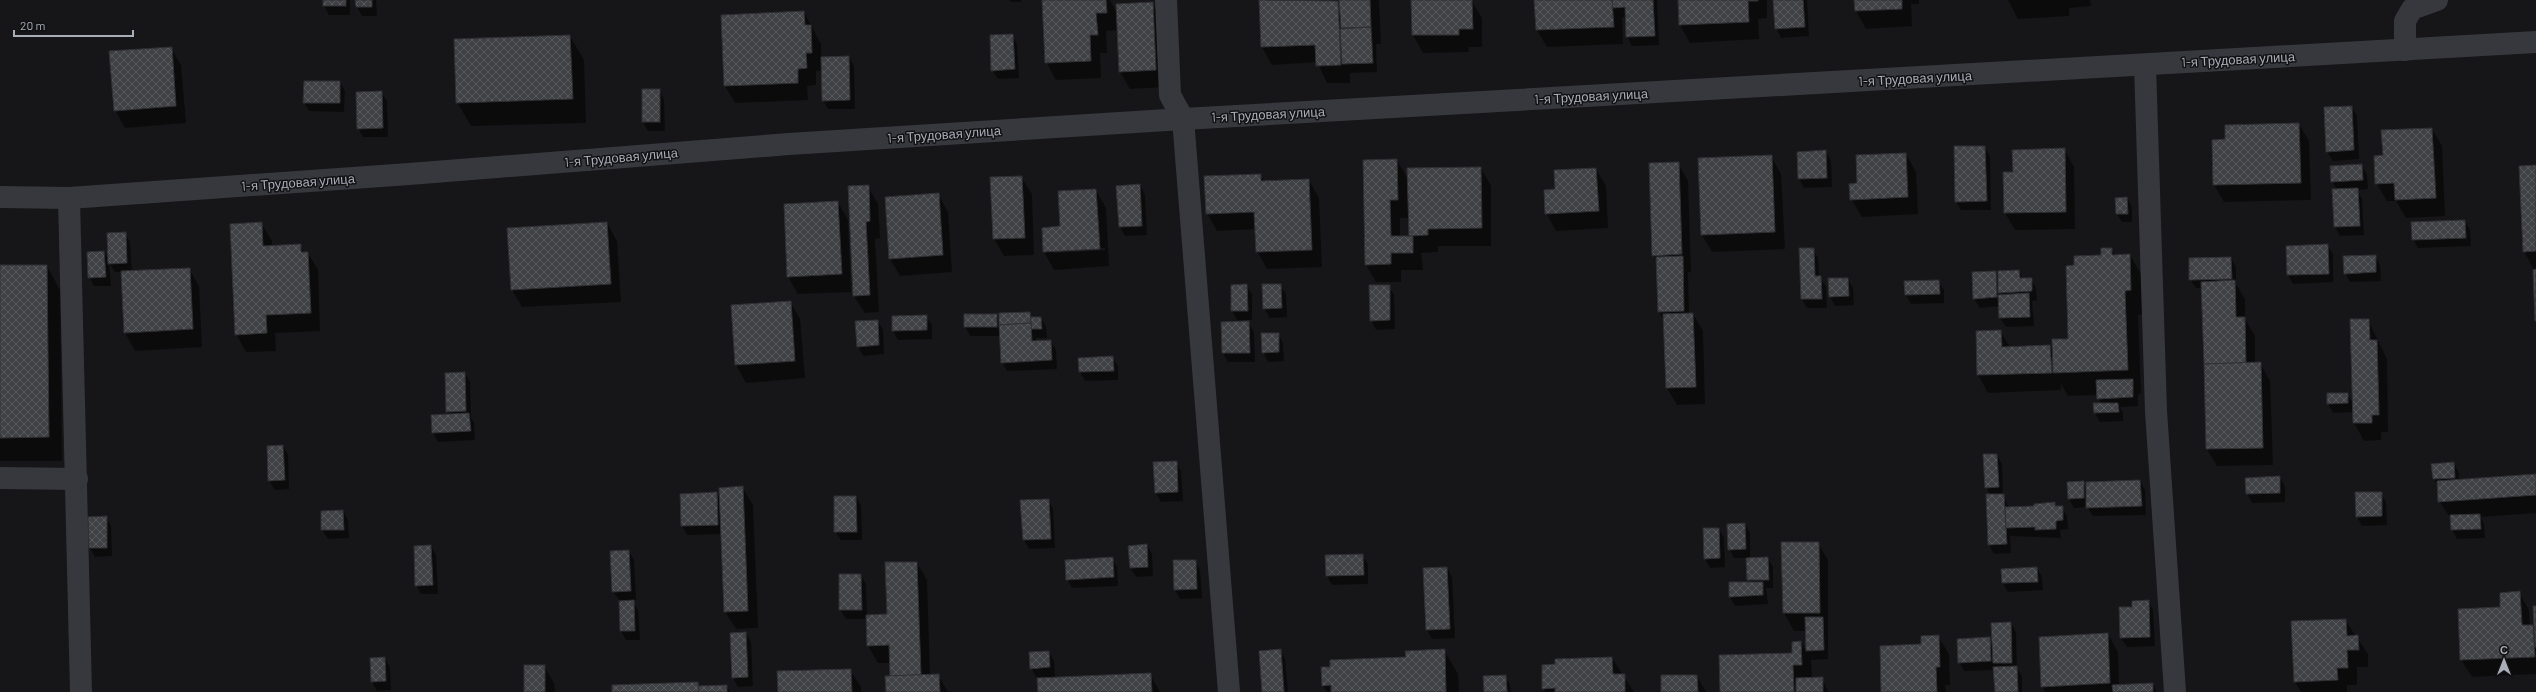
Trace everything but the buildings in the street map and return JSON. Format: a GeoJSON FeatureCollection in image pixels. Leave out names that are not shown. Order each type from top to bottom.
{"type":"FeatureCollection","features":[{"type":"Feature","properties":{"kind":"street"},"geometry":{"type":"LineString","coordinates":[[1166,0],[1170,95],[1183,119],[1230,692]]}},
{"type":"Feature","properties":{"kind":"street"},"geometry":{"type":"LineString","coordinates":[[2405,50],[2405,21],[2412,9],[2437,0]]}},
{"type":"Feature","properties":{"kind":"street","name":"1-я Трудовая улица"},"geometry":{"type":"LineString","coordinates":[[0,197],[69,198],[401,175],[789,144],[1183,119],[2536,42]]}},
{"type":"Feature","properties":{"kind":"street"},"geometry":{"type":"LineString","coordinates":[[2145,65],[2156,411],[2175,692]]}},
{"type":"Feature","properties":{"kind":"street"},"geometry":{"type":"LineString","coordinates":[[69,198],[81,692]]}},
{"type":"Feature","properties":{"kind":"street"},"geometry":{"type":"LineString","coordinates":[[0,478],[77,479]]}}]}
